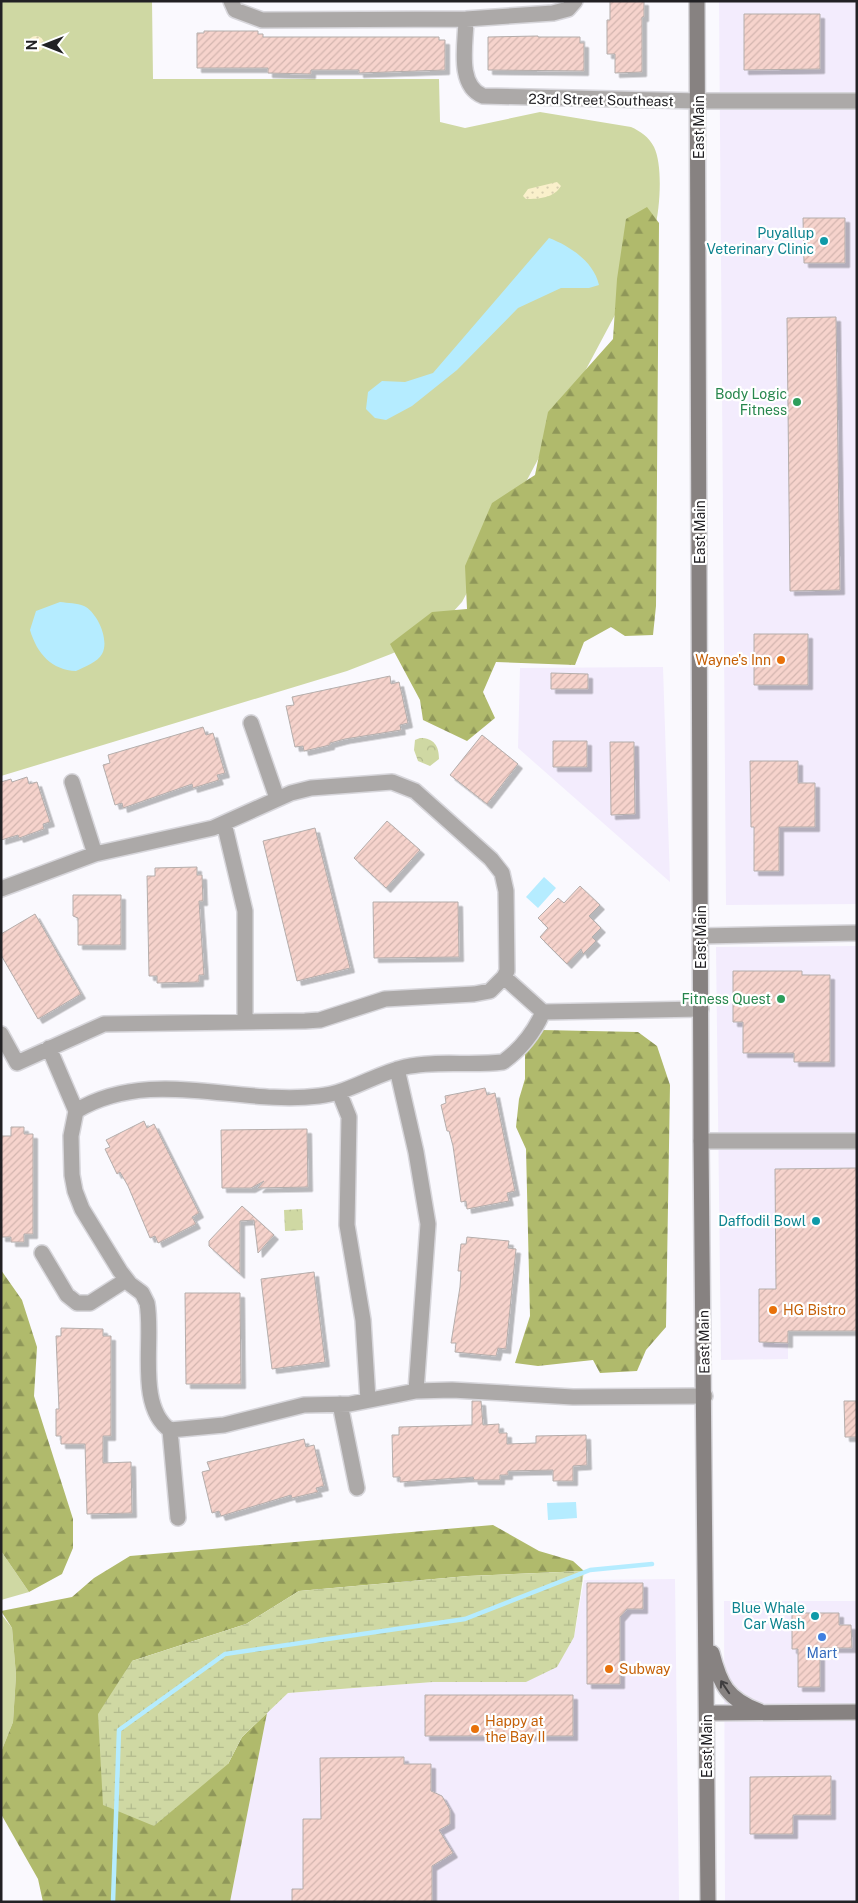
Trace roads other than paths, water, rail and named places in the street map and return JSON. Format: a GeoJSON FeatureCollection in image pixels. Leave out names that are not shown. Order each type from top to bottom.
{"type":"FeatureCollection","features":[{"type":"Feature","properties":{"kind":"main road","name":"East Main"},"geometry":{"type":"LineString","coordinates":[[697,1],[699,101],[701,1141],[708,1902]]}},
{"type":"Feature","properties":{"kind":"main road"},"geometry":{"type":"LineString","coordinates":[[707,1633],[718,1674],[726,1690],[738,1700],[765,1713]]}},
{"type":"Feature","properties":{"kind":"main road"},"geometry":{"type":"LineString","coordinates":[[707,1713],[857,1712]]}},
{"type":"Feature","properties":{"kind":"street"},"geometry":{"type":"LineString","coordinates":[[231,1],[236,10],[262,20],[466,19],[553,13],[568,9],[575,1]]}},
{"type":"Feature","properties":{"kind":"street","name":"23rd Street Southeast"},"geometry":{"type":"LineString","coordinates":[[466,19],[466,72],[468,82],[478,94],[496,98],[857,101]]}},
{"type":"Feature","properties":{"kind":"street"},"geometry":{"type":"LineString","coordinates":[[251,723],[277,798]]}},
{"type":"Feature","properties":{"kind":"street"},"geometry":{"type":"LineString","coordinates":[[72,782],[94,854]]}},
{"type":"Feature","properties":{"kind":"street"},"geometry":{"type":"LineString","coordinates":[[1,889],[94,854],[201,831],[224,823],[277,798],[311,788],[381,782],[399,783],[415,791],[491,859],[502,873],[506,891],[508,932],[508,962],[504,977],[490,991],[481,993],[385,999],[320,1020],[104,1024],[17,1063],[1,1034]]}},
{"type":"Feature","properties":{"kind":"street"},"geometry":{"type":"LineString","coordinates":[[224,823],[245,911],[246,1022]]}},
{"type":"Feature","properties":{"kind":"street"},"geometry":{"type":"LineString","coordinates":[[701,936],[857,933]]}},
{"type":"Feature","properties":{"kind":"street"},"geometry":{"type":"LineString","coordinates":[[504,977],[543,1012],[701,1009]]}},
{"type":"Feature","properties":{"kind":"street"},"geometry":{"type":"LineString","coordinates":[[76,1111],[107,1097],[147,1090],[200,1090],[224,1094],[280,1098],[321,1096],[339,1092],[398,1069],[418,1065],[503,1062],[516,1053],[529,1037],[543,1012]]}},
{"type":"Feature","properties":{"kind":"street"},"geometry":{"type":"LineString","coordinates":[[49,1048],[76,1111],[71,1136],[72,1175],[75,1191],[82,1209],[126,1280],[142,1293],[147,1303],[150,1394],[155,1412],[164,1426],[170,1430],[224,1425],[304,1405],[340,1404],[416,1391],[452,1390],[573,1397],[704,1396]]}},
{"type":"Feature","properties":{"kind":"street"},"geometry":{"type":"LineString","coordinates":[[398,1069],[416,1152],[428,1224],[416,1391]]}},
{"type":"Feature","properties":{"kind":"street"},"geometry":{"type":"LineString","coordinates":[[339,1092],[349,1117],[347,1225],[363,1320],[368,1400]]}},
{"type":"Feature","properties":{"kind":"street"},"geometry":{"type":"LineString","coordinates":[[701,1141],[857,1141]]}},
{"type":"Feature","properties":{"kind":"street"},"geometry":{"type":"LineString","coordinates":[[42,1253],[66,1295],[77,1304],[90,1303],[126,1280]]}},
{"type":"Feature","properties":{"kind":"street"},"geometry":{"type":"LineString","coordinates":[[340,1404],[357,1488]]}},
{"type":"Feature","properties":{"kind":"street"},"geometry":{"type":"LineString","coordinates":[[170,1430],[178,1518]]}},
{"type":"Feature","properties":{"kind":"water"},"geometry":{"type":"Polygon","coordinates":[[[549,238],[573,250],[587,262],[599,285],[589,288],[561,288],[518,308],[457,370],[412,406],[386,420],[375,418],[366,409],[368,392],[382,381],[405,382],[433,373],[549,238]]]}},
{"type":"Feature","properties":{"kind":"water"},"geometry":{"type":"Polygon","coordinates":[[[60,602],[78,604],[89,609],[98,620],[103,634],[104,648],[100,657],[76,671],[60,668],[47,659],[41,653],[30,630],[36,611],[60,602]]]}},
{"type":"Feature","properties":{"kind":"water"},"geometry":{"type":"Polygon","coordinates":[[[544,877],[556,888],[538,908],[526,897],[544,877]]]}},
{"type":"Feature","properties":{"kind":"water"},"geometry":{"type":"Polygon","coordinates":[[[576,1502],[577,1518],[548,1520],[547,1503],[576,1502]]]}},
{"type":"Feature","properties":{"kind":"waterway"},"geometry":{"type":"LineString","coordinates":[[113,1902],[119,1730],[225,1654],[465,1619],[590,1570],[652,1564]]}},
{"type":"Feature","properties":{"kind":"place","name":"Puyallup Veterinary Clinic"},"geometry":{"type":"Point","coordinates":[824,241]}},
{"type":"Feature","properties":{"kind":"place","name":"Body Logic Fitness"},"geometry":{"type":"Point","coordinates":[797,402]}},
{"type":"Feature","properties":{"kind":"place","name":"Wayne's Inn"},"geometry":{"type":"Point","coordinates":[781,660]}},
{"type":"Feature","properties":{"kind":"place","name":"Fitness Quest"},"geometry":{"type":"Point","coordinates":[781,999]}},
{"type":"Feature","properties":{"kind":"place","name":"Daffodil Bowl"},"geometry":{"type":"Point","coordinates":[816,1221]}},
{"type":"Feature","properties":{"kind":"place","name":"HG Bistro"},"geometry":{"type":"Point","coordinates":[773,1310]}},
{"type":"Feature","properties":{"kind":"place","name":"Blue Whale Car Wash"},"geometry":{"type":"Point","coordinates":[815,1616]}},
{"type":"Feature","properties":{"kind":"place","name":"Mart"},"geometry":{"type":"Point","coordinates":[822,1637]}},
{"type":"Feature","properties":{"kind":"place","name":"Subway"},"geometry":{"type":"Point","coordinates":[609,1669]}},
{"type":"Feature","properties":{"kind":"place","name":"Happy at the Bay II"},"geometry":{"type":"Point","coordinates":[475,1729]}}]}
